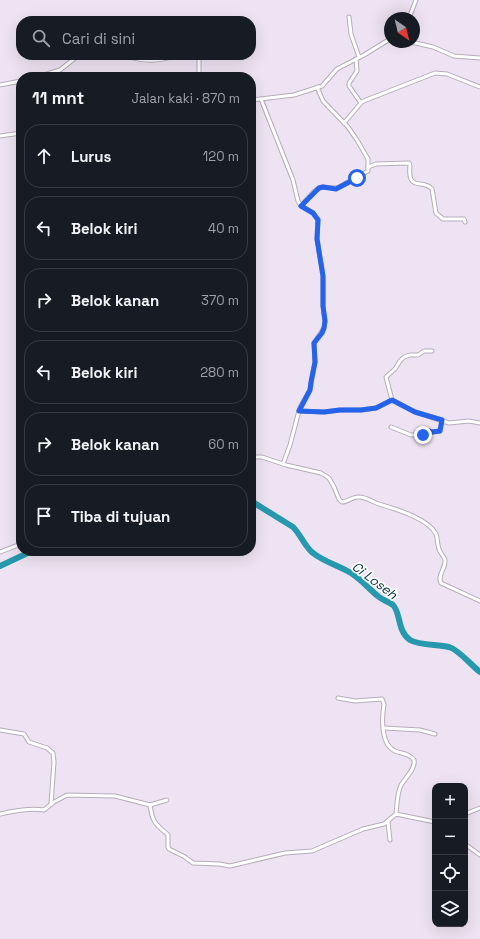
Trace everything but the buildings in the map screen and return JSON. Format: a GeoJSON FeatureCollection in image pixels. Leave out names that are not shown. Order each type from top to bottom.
{"type":"FeatureCollection","features":[{"type":"Feature","properties":{"kind":"street"},"geometry":{"type":"LineString","coordinates":[[411,12],[416,0]]}},
{"type":"Feature","properties":{"kind":"street"},"geometry":{"type":"LineString","coordinates":[[349,17],[351,34],[357,58],[357,71],[349,84],[361,102]]}},
{"type":"Feature","properties":{"kind":"street"},"geometry":{"type":"LineString","coordinates":[[256,100],[294,95],[324,84],[337,69],[384,42]]}},
{"type":"Feature","properties":{"kind":"street"},"geometry":{"type":"LineString","coordinates":[[420,45],[433,47],[454,56],[480,58]]}},
{"type":"Feature","properties":{"kind":"street"},"geometry":{"type":"LineString","coordinates":[[53,72],[60,70],[73,60]]}},
{"type":"Feature","properties":{"kind":"street"},"geometry":{"type":"LineString","coordinates":[[144,60],[163,60]]}},
{"type":"Feature","properties":{"kind":"street"},"geometry":{"type":"LineString","coordinates":[[198,60],[199,72]]}},
{"type":"Feature","properties":{"kind":"street"},"geometry":{"type":"LineString","coordinates":[[344,122],[361,104],[361,102],[435,73],[447,74],[480,87]]}},
{"type":"Feature","properties":{"kind":"street"},"geometry":{"type":"LineString","coordinates":[[0,85],[16,82]]}},
{"type":"Feature","properties":{"kind":"street"},"geometry":{"type":"LineString","coordinates":[[301,206],[319,188],[340,188],[368,171],[368,159],[366,154],[351,130],[323,101],[317,87]]}},
{"type":"Feature","properties":{"kind":"street"},"geometry":{"type":"LineString","coordinates":[[261,99],[293,180],[298,201],[301,206],[313,213],[318,220],[317,239],[323,276],[324,328],[314,343],[315,362],[310,390],[299,411],[290,445],[283,464]]}},
{"type":"Feature","properties":{"kind":"street"},"geometry":{"type":"LineString","coordinates":[[0,136],[16,134]]}},
{"type":"Feature","properties":{"kind":"street"},"geometry":{"type":"LineString","coordinates":[[368,167],[376,164],[410,165],[411,180],[414,183],[430,187],[432,190],[436,213],[443,218],[464,219],[465,222]]}},
{"type":"Feature","properties":{"kind":"street"},"geometry":{"type":"LineString","coordinates":[[432,350],[424,351],[418,356],[410,355],[404,357],[395,369],[386,377],[392,400],[415,412],[451,423],[469,421],[480,423]]}},
{"type":"Feature","properties":{"kind":"street"},"geometry":{"type":"LineString","coordinates":[[299,411],[324,412],[361,410],[376,408],[392,400]]}},
{"type":"Feature","properties":{"kind":"street"},"geometry":{"type":"LineString","coordinates":[[390,427],[414,436],[423,435],[427,430],[432,432],[440,431],[442,420]]}},
{"type":"Feature","properties":{"kind":"street"},"geometry":{"type":"LineString","coordinates":[[256,457],[262,457],[283,464],[321,473],[332,482],[339,499],[342,502],[356,497],[362,497],[405,512],[427,524],[436,534],[445,562],[440,578],[441,583],[480,601]]}},
{"type":"Feature","properties":{"kind":"street"},"geometry":{"type":"LineString","coordinates":[[0,552],[16,546]]}},
{"type":"Feature","properties":{"kind":"street"},"geometry":{"type":"LineString","coordinates":[[150,805],[154,822],[168,835],[168,847],[171,851],[194,863],[230,866],[285,853],[312,851],[363,830],[380,826],[388,822],[396,814],[400,786],[415,764],[413,757],[394,750],[385,739],[384,704],[382,699],[354,701],[338,698]]}},
{"type":"Feature","properties":{"kind":"street"},"geometry":{"type":"LineString","coordinates":[[384,728],[420,730],[435,734]]}},
{"type":"Feature","properties":{"kind":"street"},"geometry":{"type":"LineString","coordinates":[[0,730],[24,734],[28,742],[47,748],[53,753],[54,762],[51,804]]}},
{"type":"Feature","properties":{"kind":"street"},"geometry":{"type":"LineString","coordinates":[[0,814],[15,810],[44,810],[51,804],[67,795],[109,795],[150,805],[167,800]]}},
{"type":"Feature","properties":{"kind":"street"},"geometry":{"type":"LineString","coordinates":[[468,813],[480,808]]}},
{"type":"Feature","properties":{"kind":"street"},"geometry":{"type":"LineString","coordinates":[[396,814],[432,821]]}},
{"type":"Feature","properties":{"kind":"street"},"geometry":{"type":"LineString","coordinates":[[388,822],[390,840]]}},
{"type":"Feature","properties":{"kind":"street"},"geometry":{"type":"LineString","coordinates":[[468,846],[480,855]]}},
{"type":"Feature","properties":{"kind":"waterway","name":"Ci Loseh"},"geometry":{"type":"LineString","coordinates":[[256,504],[293,527],[313,553],[351,573],[379,597],[393,605],[403,632],[410,640],[419,643],[449,647],[461,654],[480,672]]}},
{"type":"Feature","properties":{"kind":"waterway","name":"Ci Loseh"},"geometry":{"type":"LineString","coordinates":[[0,566],[21,556]]}},
{"type":"Feature","properties":{"kind":"route"},"geometry":{"type":"LineString","coordinates":[[357,178],[340,188],[319,188],[301,206],[313,213],[318,220],[317,239],[323,276],[322,293],[325,321],[322,333],[315,340],[313,346],[315,362],[310,390],[299,411],[328,412],[340,410],[361,410],[376,408],[392,400],[415,412],[442,420],[442,428],[439,432],[427,430],[423,435]]}}]}
